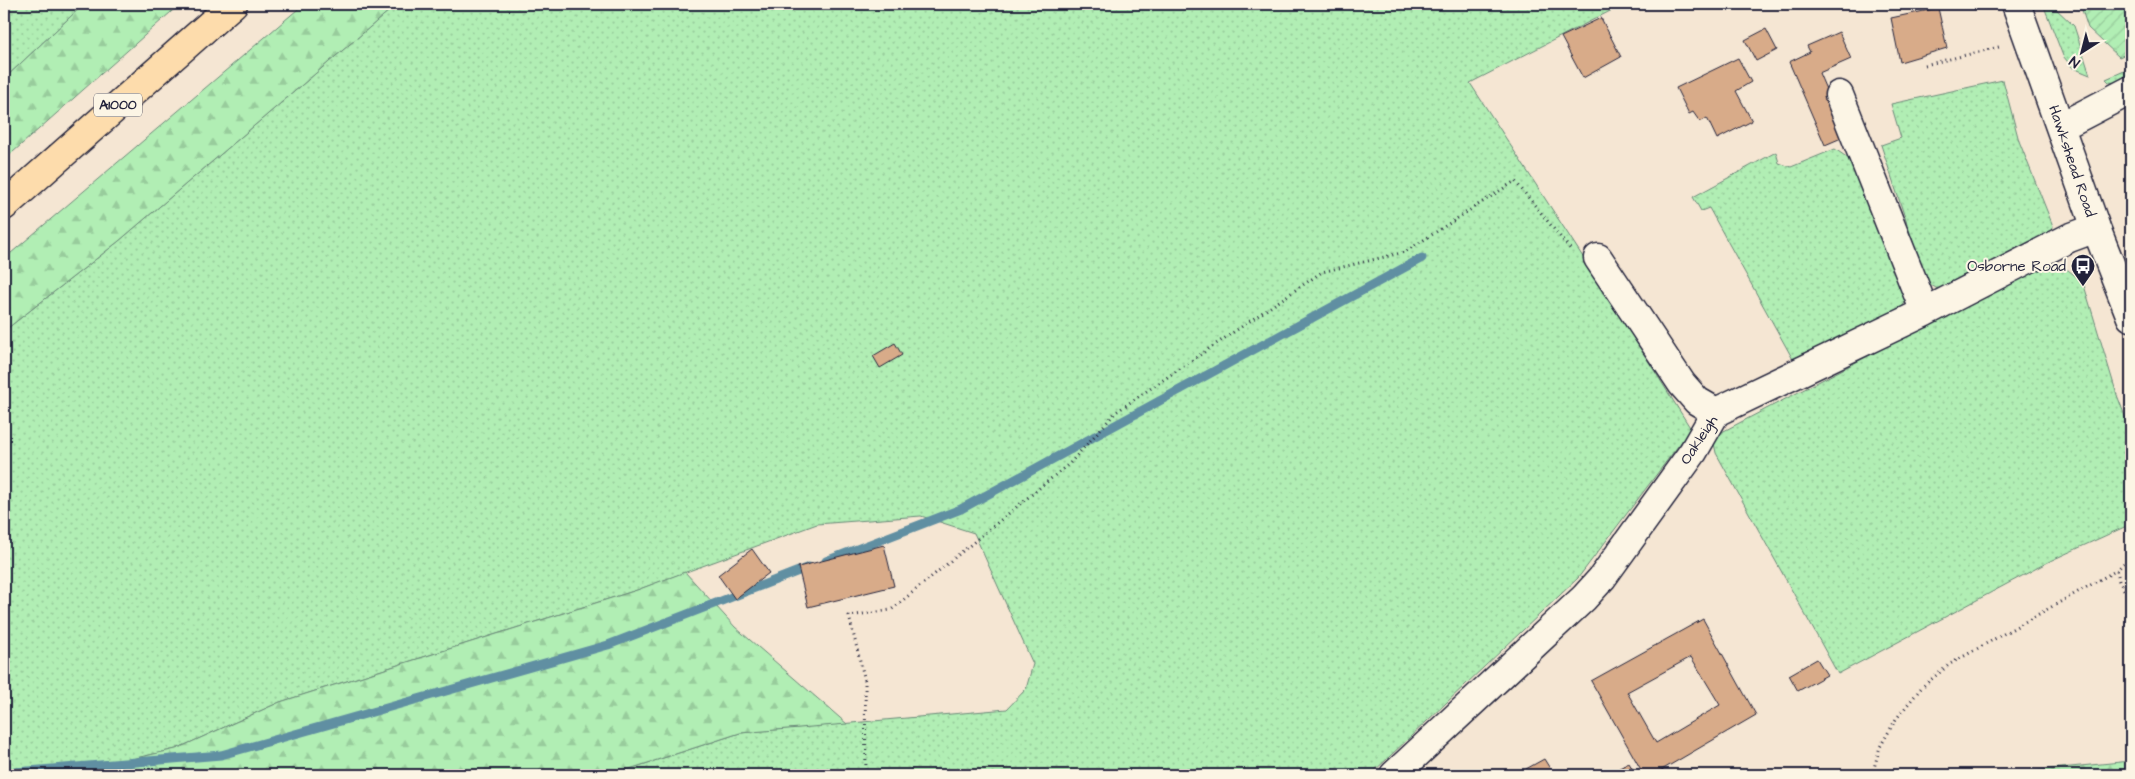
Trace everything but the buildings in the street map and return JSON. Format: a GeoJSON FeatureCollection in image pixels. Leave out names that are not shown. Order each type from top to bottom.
{"type":"FeatureCollection","features":[{"type":"Feature","properties":{"kind":"main road","name":"A1000"},"geometry":{"type":"LineString","coordinates":[[4,206],[233,4]]}},
{"type":"Feature","properties":{"kind":"street","name":"Hawkshead Road"},"geometry":{"type":"LineString","coordinates":[[2016,4],[2096,228],[2131,318]]}},
{"type":"Feature","properties":{"kind":"street"},"geometry":{"type":"LineString","coordinates":[[2060,127],[2131,90]]}},
{"type":"Feature","properties":{"kind":"street"},"geometry":{"type":"LineString","coordinates":[[1839,95],[1925,312]]}},
{"type":"Feature","properties":{"kind":"street","name":"Oakleigh"},"geometry":{"type":"LineString","coordinates":[[1394,775],[1584,598],[1602,578],[1693,452],[1716,412],[1925,312],[2069,238],[2096,228]]}},
{"type":"Feature","properties":{"kind":"street"},"geometry":{"type":"LineString","coordinates":[[1602,264],[1682,384],[1697,401],[1716,412]]}},
{"type":"Feature","properties":{"kind":"path"},"geometry":{"type":"LineString","coordinates":[[1925,65],[1999,48]]}},
{"type":"Feature","properties":{"kind":"path"},"geometry":{"type":"LineString","coordinates":[[866,775],[865,682],[849,616],[891,610],[1070,463],[1116,412],[1322,272],[1406,252],[1515,181],[1575,255],[1602,264]]}},
{"type":"Feature","properties":{"kind":"path"},"geometry":{"type":"LineString","coordinates":[[1872,775],[1880,747],[1896,718],[1922,687],[1950,664],[2117,570],[2131,556]]}},
{"type":"Feature","properties":{"kind":"path"},"geometry":{"type":"LineString","coordinates":[[2117,570],[2119,581],[2131,602]]}},
{"type":"Feature","properties":{"kind":"green space"},"geometry":{"type":"Polygon","coordinates":[[[4,4],[84,4],[4,79],[4,4]]]}},
{"type":"Feature","properties":{"kind":"green space"},"geometry":{"type":"Polygon","coordinates":[[[84,4],[180,4],[4,160],[4,79],[84,4]]]}},
{"type":"Feature","properties":{"kind":"green space"},"geometry":{"type":"Polygon","coordinates":[[[304,4],[397,4],[119,241],[4,331],[4,259],[304,4]]]}},
{"type":"Feature","properties":{"kind":"green space"},"geometry":{"type":"Polygon","coordinates":[[[397,4],[1614,4],[1616,8],[1470,83],[1691,429],[1578,578],[1370,775],[611,775],[740,733],[1007,709],[1026,689],[1033,664],[974,533],[921,516],[817,524],[637,590],[280,702],[176,749],[61,775],[4,775],[4,331],[119,241],[397,4]]]}},
{"type":"Feature","properties":{"kind":"green space"},"geometry":{"type":"Polygon","coordinates":[[[2043,4],[2051,4],[2074,26],[2090,75],[2073,68],[2063,56],[2043,4]]]}},
{"type":"Feature","properties":{"kind":"green space"},"geometry":{"type":"Polygon","coordinates":[[[2080,4],[2129,4],[2131,11],[2131,52],[2119,57],[2088,28],[2080,4]]]}},
{"type":"Feature","properties":{"kind":"green space"},"geometry":{"type":"Polygon","coordinates":[[[2131,68],[2131,77],[2116,83],[2109,82],[2106,79],[2131,68]]]}},
{"type":"Feature","properties":{"kind":"green space"},"geometry":{"type":"Polygon","coordinates":[[[2003,80],[2019,141],[2053,226],[2051,239],[1941,291],[1931,285],[1924,275],[1881,145],[1901,138],[1891,104],[2003,80]]]}},
{"type":"Feature","properties":{"kind":"green space"},"geometry":{"type":"Polygon","coordinates":[[[1835,149],[1861,167],[1906,301],[1900,310],[1795,363],[1709,208],[1701,211],[1693,197],[1776,152],[1779,163],[1791,167],[1835,149]]]}},
{"type":"Feature","properties":{"kind":"green space"},"geometry":{"type":"Polygon","coordinates":[[[2054,265],[2068,270],[2083,282],[2117,395],[2131,432],[2131,524],[2052,560],[1838,674],[1716,453],[1713,438],[2039,267],[2054,265]]]}},
{"type":"Feature","properties":{"kind":"green space"},"geometry":{"type":"Polygon","coordinates":[[[685,572],[735,627],[847,724],[740,733],[611,775],[61,775],[176,749],[280,702],[637,590],[685,572]]]}},
{"type":"Feature","properties":{"kind":"green space"},"geometry":{"type":"Polygon","coordinates":[[[2131,761],[2131,775],[1999,775],[2010,773],[2131,761]]]}},
{"type":"Feature","properties":{"kind":"waterway"},"geometry":{"type":"LineString","coordinates":[[826,561],[961,509],[1422,258]]}},
{"type":"Feature","properties":{"kind":"waterway"},"geometry":{"type":"LineString","coordinates":[[4,773],[221,755],[608,645],[809,567]]}},
{"type":"Feature","properties":{"kind":"place","name":"Osborne Road"},"geometry":{"type":"Point","coordinates":[2083,287]}}]}
